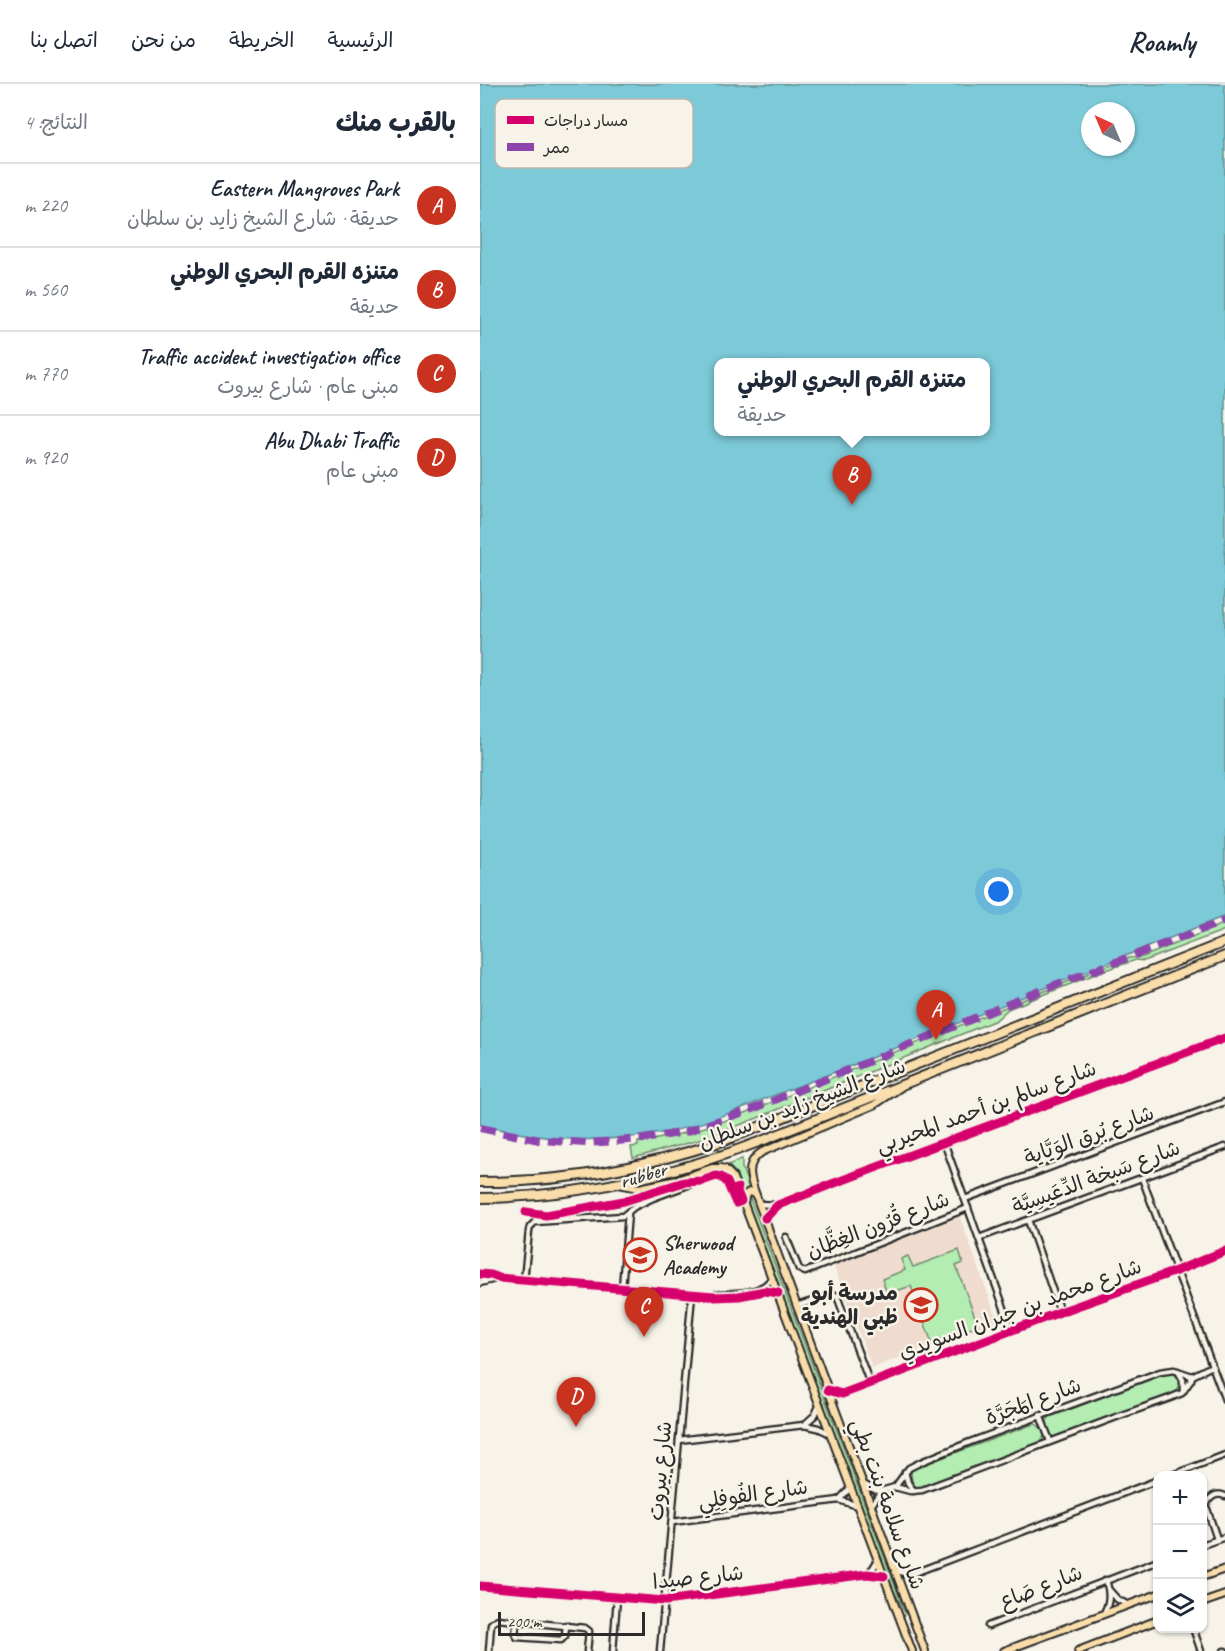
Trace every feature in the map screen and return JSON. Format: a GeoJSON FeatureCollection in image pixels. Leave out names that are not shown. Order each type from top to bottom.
{"type":"FeatureCollection","features":[{"type":"Feature","properties":{"kind":"highway","name":"شارع الشيخ زايد بن سلطان"},"geometry":{"type":"LineString","coordinates":[[480,1182],[546,1180],[597,1174],[693,1151],[726,1140],[1225,942]]}},
{"type":"Feature","properties":{"kind":"highway","name":"شارع الشيخ زايد بن سلطان"},"geometry":{"type":"LineString","coordinates":[[480,1198],[548,1195],[619,1184],[664,1174],[731,1153],[1225,956]]}},
{"type":"Feature","properties":{"kind":"main road","name":"شارع سلامة بنت بطي"},"geometry":{"type":"LineString","coordinates":[[908,1082],[874,1105],[756,1156],[749,1168],[756,1196],[925,1650]]}},
{"type":"Feature","properties":{"kind":"main road","name":"شارع سلامة بنت بطي"},"geometry":{"type":"LineString","coordinates":[[619,1184],[639,1188],[677,1180],[712,1168],[721,1168],[732,1176],[911,1649]]}},
{"type":"Feature","properties":{"kind":"main road"},"geometry":{"type":"LineString","coordinates":[[744,1204],[748,1192],[756,1196]]}},
{"type":"Feature","properties":{"kind":"main road"},"geometry":{"type":"LineString","coordinates":[[1207,1576],[1225,1569]]}},
{"type":"Feature","properties":{"kind":"main road"},"geometry":{"type":"LineString","coordinates":[[1207,1601],[1225,1594]]}},
{"type":"Feature","properties":{"kind":"main road"},"geometry":{"type":"LineString","coordinates":[[1004,1651],[1153,1596]]}},
{"type":"Feature","properties":{"kind":"main road"},"geometry":{"type":"LineString","coordinates":[[1078,1651],[1153,1622]]}},
{"type":"Feature","properties":{"kind":"main road"},"geometry":{"type":"LineString","coordinates":[[1014,1651],[1024,1644]]}},
{"type":"Feature","properties":{"kind":"street","name":"شارع سالم بن أحمد المحيربي"},"geometry":{"type":"LineString","coordinates":[[759,1204],[778,1205],[1225,1038]]}},
{"type":"Feature","properties":{"kind":"street","name":"شارع بُرق الوَيَّاية"},"geometry":{"type":"LineString","coordinates":[[965,1199],[1225,1102]]}},
{"type":"Feature","properties":{"kind":"street"},"geometry":{"type":"LineString","coordinates":[[944,1142],[1012,1330]]}},
{"type":"Feature","properties":{"kind":"street","name":"شارع سَبخة الدِّعَيسِيَّة"},"geometry":{"type":"LineString","coordinates":[[979,1238],[1225,1147]]}},
{"type":"Feature","properties":{"kind":"street"},"geometry":{"type":"LineString","coordinates":[[1142,1178],[1225,1400]]}},
{"type":"Feature","properties":{"kind":"street"},"geometry":{"type":"LineString","coordinates":[[524,1280],[529,1231],[535,1222],[618,1216],[628,1213],[653,1198],[692,1184]]}},
{"type":"Feature","properties":{"kind":"street","name":"شارع سالم بن أحمد المحيربي"},"geometry":{"type":"LineString","coordinates":[[765,1218],[778,1205]]}},
{"type":"Feature","properties":{"kind":"street","name":"شارع قُرُون الغِظَّان"},"geometry":{"type":"LineString","coordinates":[[786,1237],[799,1269],[805,1272],[968,1208]]}},
{"type":"Feature","properties":{"kind":"street"},"geometry":{"type":"LineString","coordinates":[[622,1288],[628,1213]]}},
{"type":"Feature","properties":{"kind":"street"},"geometry":{"type":"LineString","coordinates":[[1028,1220],[1060,1312]]}},
{"type":"Feature","properties":{"kind":"street","name":"شارع محمد بن جبران السويدي"},"geometry":{"type":"LineString","coordinates":[[842,1394],[1225,1251]]}},
{"type":"Feature","properties":{"kind":"street"},"geometry":{"type":"LineString","coordinates":[[480,1274],[499,1278],[715,1297],[768,1291],[778,1293]]}},
{"type":"Feature","properties":{"kind":"street"},"geometry":{"type":"LineString","coordinates":[[480,1283],[499,1278]]}},
{"type":"Feature","properties":{"kind":"street"},"geometry":{"type":"LineString","coordinates":[[714,1296],[760,1288],[772,1278]]}},
{"type":"Feature","properties":{"kind":"street","name":"شارع بيروت"},"geometry":{"type":"LineString","coordinates":[[660,1651],[692,1294]]}},
{"type":"Feature","properties":{"kind":"street"},"geometry":{"type":"LineString","coordinates":[[797,1306],[836,1295],[870,1384]]}},
{"type":"Feature","properties":{"kind":"street"},"geometry":{"type":"LineString","coordinates":[[1182,1393],[1192,1376],[1212,1366]]}},
{"type":"Feature","properties":{"kind":"street"},"geometry":{"type":"LineString","coordinates":[[1178,1371],[1183,1383],[1182,1393]]}},
{"type":"Feature","properties":{"kind":"street","name":"شارع المَجَرَّة"},"geometry":{"type":"LineString","coordinates":[[895,1487],[909,1468],[921,1462],[1040,1415],[1160,1372],[1178,1371],[1192,1376]]}},
{"type":"Feature","properties":{"kind":"street"},"geometry":{"type":"LineString","coordinates":[[828,1389],[842,1394],[835,1410]]}},
{"type":"Feature","properties":{"kind":"street","name":"شارع المَجَرَّة"},"geometry":{"type":"LineString","coordinates":[[915,1491],[1182,1393]]}},
{"type":"Feature","properties":{"kind":"street"},"geometry":{"type":"LineString","coordinates":[[804,1425],[816,1414],[820,1404]]}},
{"type":"Feature","properties":{"kind":"street"},"geometry":{"type":"LineString","coordinates":[[1040,1415],[1050,1442]]}},
{"type":"Feature","properties":{"kind":"street"},"geometry":{"type":"LineString","coordinates":[[679,1440],[804,1425],[817,1427],[831,1434]]}},
{"type":"Feature","properties":{"kind":"street"},"geometry":{"type":"LineString","coordinates":[[1183,1471],[1225,1455]]}},
{"type":"Feature","properties":{"kind":"street"},"geometry":{"type":"LineString","coordinates":[[905,1472],[908,1483],[915,1491]]}},
{"type":"Feature","properties":{"kind":"street"},"geometry":{"type":"LineString","coordinates":[[895,1570],[909,1575],[1153,1482]]}},
{"type":"Feature","properties":{"kind":"street"},"geometry":{"type":"LineString","coordinates":[[863,1484],[881,1491],[895,1487],[915,1491]]}},
{"type":"Feature","properties":{"kind":"street","name":"شارع الفُوفِلِي"},"geometry":{"type":"LineString","coordinates":[[840,1500],[851,1487]]}},
{"type":"Feature","properties":{"kind":"street"},"geometry":{"type":"LineString","coordinates":[[871,1506],[881,1491]]}},
{"type":"Feature","properties":{"kind":"street"},"geometry":{"type":"LineString","coordinates":[[1217,1539],[1206,1506],[1213,1496],[1217,1494],[1225,1496]]}},
{"type":"Feature","properties":{"kind":"street","name":"شارع الفُوفِلِي"},"geometry":{"type":"LineString","coordinates":[[672,1522],[840,1500],[858,1506]]}},
{"type":"Feature","properties":{"kind":"street"},"geometry":{"type":"LineString","coordinates":[[1207,1543],[1225,1537]]}},
{"type":"Feature","properties":{"kind":"street"},"geometry":{"type":"LineString","coordinates":[[867,1574],[878,1560]]}},
{"type":"Feature","properties":{"kind":"street","name":"شارع صَاع"},"geometry":{"type":"LineString","coordinates":[[988,1626],[1153,1563]]}},
{"type":"Feature","properties":{"kind":"street","name":"شارع صيدا"},"geometry":{"type":"LineString","coordinates":[[480,1586],[617,1599],[665,1601],[867,1574],[884,1576]]}},
{"type":"Feature","properties":{"kind":"street"},"geometry":{"type":"LineString","coordinates":[[902,1589],[909,1575]]}},
{"type":"Feature","properties":{"kind":"street","name":"شارع صَاع"},"geometry":{"type":"LineString","coordinates":[[1104,1613],[1109,1601],[1106,1580]]}},
{"type":"Feature","properties":{"kind":"street","name":"شارع صَاع"},"geometry":{"type":"LineString","coordinates":[[1109,1590],[1116,1599],[1128,1605]]}},
{"type":"Feature","properties":{"kind":"street"},"geometry":{"type":"LineString","coordinates":[[613,1651],[617,1599]]}},
{"type":"Feature","properties":{"kind":"street"},"geometry":{"type":"LineString","coordinates":[[489,1651],[492,1622],[498,1619],[588,1629],[587,1651]]}},
{"type":"Feature","properties":{"kind":"street"},"geometry":{"type":"LineString","coordinates":[[517,1621],[515,1634],[517,1637],[561,1640],[565,1636],[566,1625]]}},
{"type":"Feature","properties":{"kind":"street"},"geometry":{"type":"LineString","coordinates":[[1194,1633],[1201,1651]]}},
{"type":"Feature","properties":{"kind":"shaded area","name":"مدرسة أبو ظبي الهندية"},"geometry":{"type":"Polygon","coordinates":[[[960,1217],[998,1321],[872,1368],[833,1264],[960,1217]]]}},
{"type":"Feature","properties":{"kind":"green space"},"geometry":{"type":"Polygon","coordinates":[[[1225,923],[1225,930],[1144,961],[1136,960],[1103,971],[1008,1009],[996,1020],[745,1123],[699,1140],[633,1158],[631,1147],[638,1146],[638,1142],[686,1133],[733,1118],[1101,970],[1101,968],[1128,958],[1143,957],[1225,923]]]}},
{"type":"Feature","properties":{"kind":"green space"},"geometry":{"type":"Polygon","coordinates":[[[742,1159],[742,1168],[750,1189],[743,1192],[736,1173],[728,1165],[742,1159]]]}},
{"type":"Feature","properties":{"kind":"green space"},"geometry":{"type":"Polygon","coordinates":[[[748,1196],[906,1615],[890,1583],[858,1504],[747,1201],[748,1196]]]}},
{"type":"Feature","properties":{"kind":"green space"},"geometry":{"type":"Polygon","coordinates":[[[959,1250],[963,1263],[956,1266],[978,1325],[932,1343],[911,1286],[887,1294],[882,1279],[905,1270],[901,1259],[908,1256],[913,1267],[959,1250]]]}},
{"type":"Feature","properties":{"kind":"green space"},"geometry":{"type":"Polygon","coordinates":[[[1167,1373],[1175,1375],[1180,1380],[1176,1393],[1058,1438],[1051,1436],[1047,1420],[1050,1417],[1167,1373]]]}},
{"type":"Feature","properties":{"kind":"green space"},"geometry":{"type":"Polygon","coordinates":[[[1036,1424],[1044,1431],[1040,1445],[922,1489],[915,1487],[912,1481],[911,1472],[914,1468],[1036,1424]]]}},
{"type":"Feature","properties":{"kind":"water"},"geometry":{"type":"Polygon","coordinates":[[[480,84],[1225,84],[1225,916],[862,1062],[696,1125],[655,1134],[609,1139],[546,1137],[480,1125],[480,84]]]}},
{"type":"Feature","properties":{"kind":"marked path"},"geometry":{"type":"LineString","coordinates":[[480,1128],[539,1140],[586,1143],[644,1139],[685,1132],[753,1109],[1055,985],[1225,921]]}},
{"type":"Feature","properties":{"kind":"cycle path"},"geometry":{"type":"LineString","coordinates":[[765,1218],[778,1205],[1225,1038]]}},
{"type":"Feature","properties":{"kind":"cycle path","name":"rubber"},"geometry":{"type":"LineString","coordinates":[[526,1212],[546,1215],[624,1201],[684,1182],[702,1181],[716,1176],[727,1182],[736,1203],[741,1201],[736,1189],[738,1188]]}},
{"type":"Feature","properties":{"kind":"cycle path"},"geometry":{"type":"LineString","coordinates":[[828,1390],[842,1394],[1225,1251]]}},
{"type":"Feature","properties":{"kind":"cycle path"},"geometry":{"type":"LineString","coordinates":[[480,1274],[499,1278],[715,1297],[739,1296],[765,1291],[778,1293]]}},
{"type":"Feature","properties":{"kind":"cycle path"},"geometry":{"type":"LineString","coordinates":[[480,1586],[665,1601],[867,1574],[884,1576]]}},
{"type":"Feature","properties":{"kind":"place","name":"متنزه القرم البحري الوطني"},"geometry":{"type":"Point","coordinates":[852,505]}},
{"type":"Feature","properties":{"kind":"place","name":"Eastern Mangroves Park"},"geometry":{"type":"Point","coordinates":[936,1040]}},
{"type":"Feature","properties":{"kind":"place","name":"Sherwood Academy"},"geometry":{"type":"Point","coordinates":[640,1255]}},
{"type":"Feature","properties":{"kind":"place","name":"مدرسة أبو ظبي الهندية"},"geometry":{"type":"Point","coordinates":[921,1305]}},
{"type":"Feature","properties":{"kind":"place","name":"Traffic accident investigation office"},"geometry":{"type":"Point","coordinates":[644,1337]}},
{"type":"Feature","properties":{"kind":"place","name":"Abu Dhabi Traffic"},"geometry":{"type":"Point","coordinates":[576,1427]}}]}
